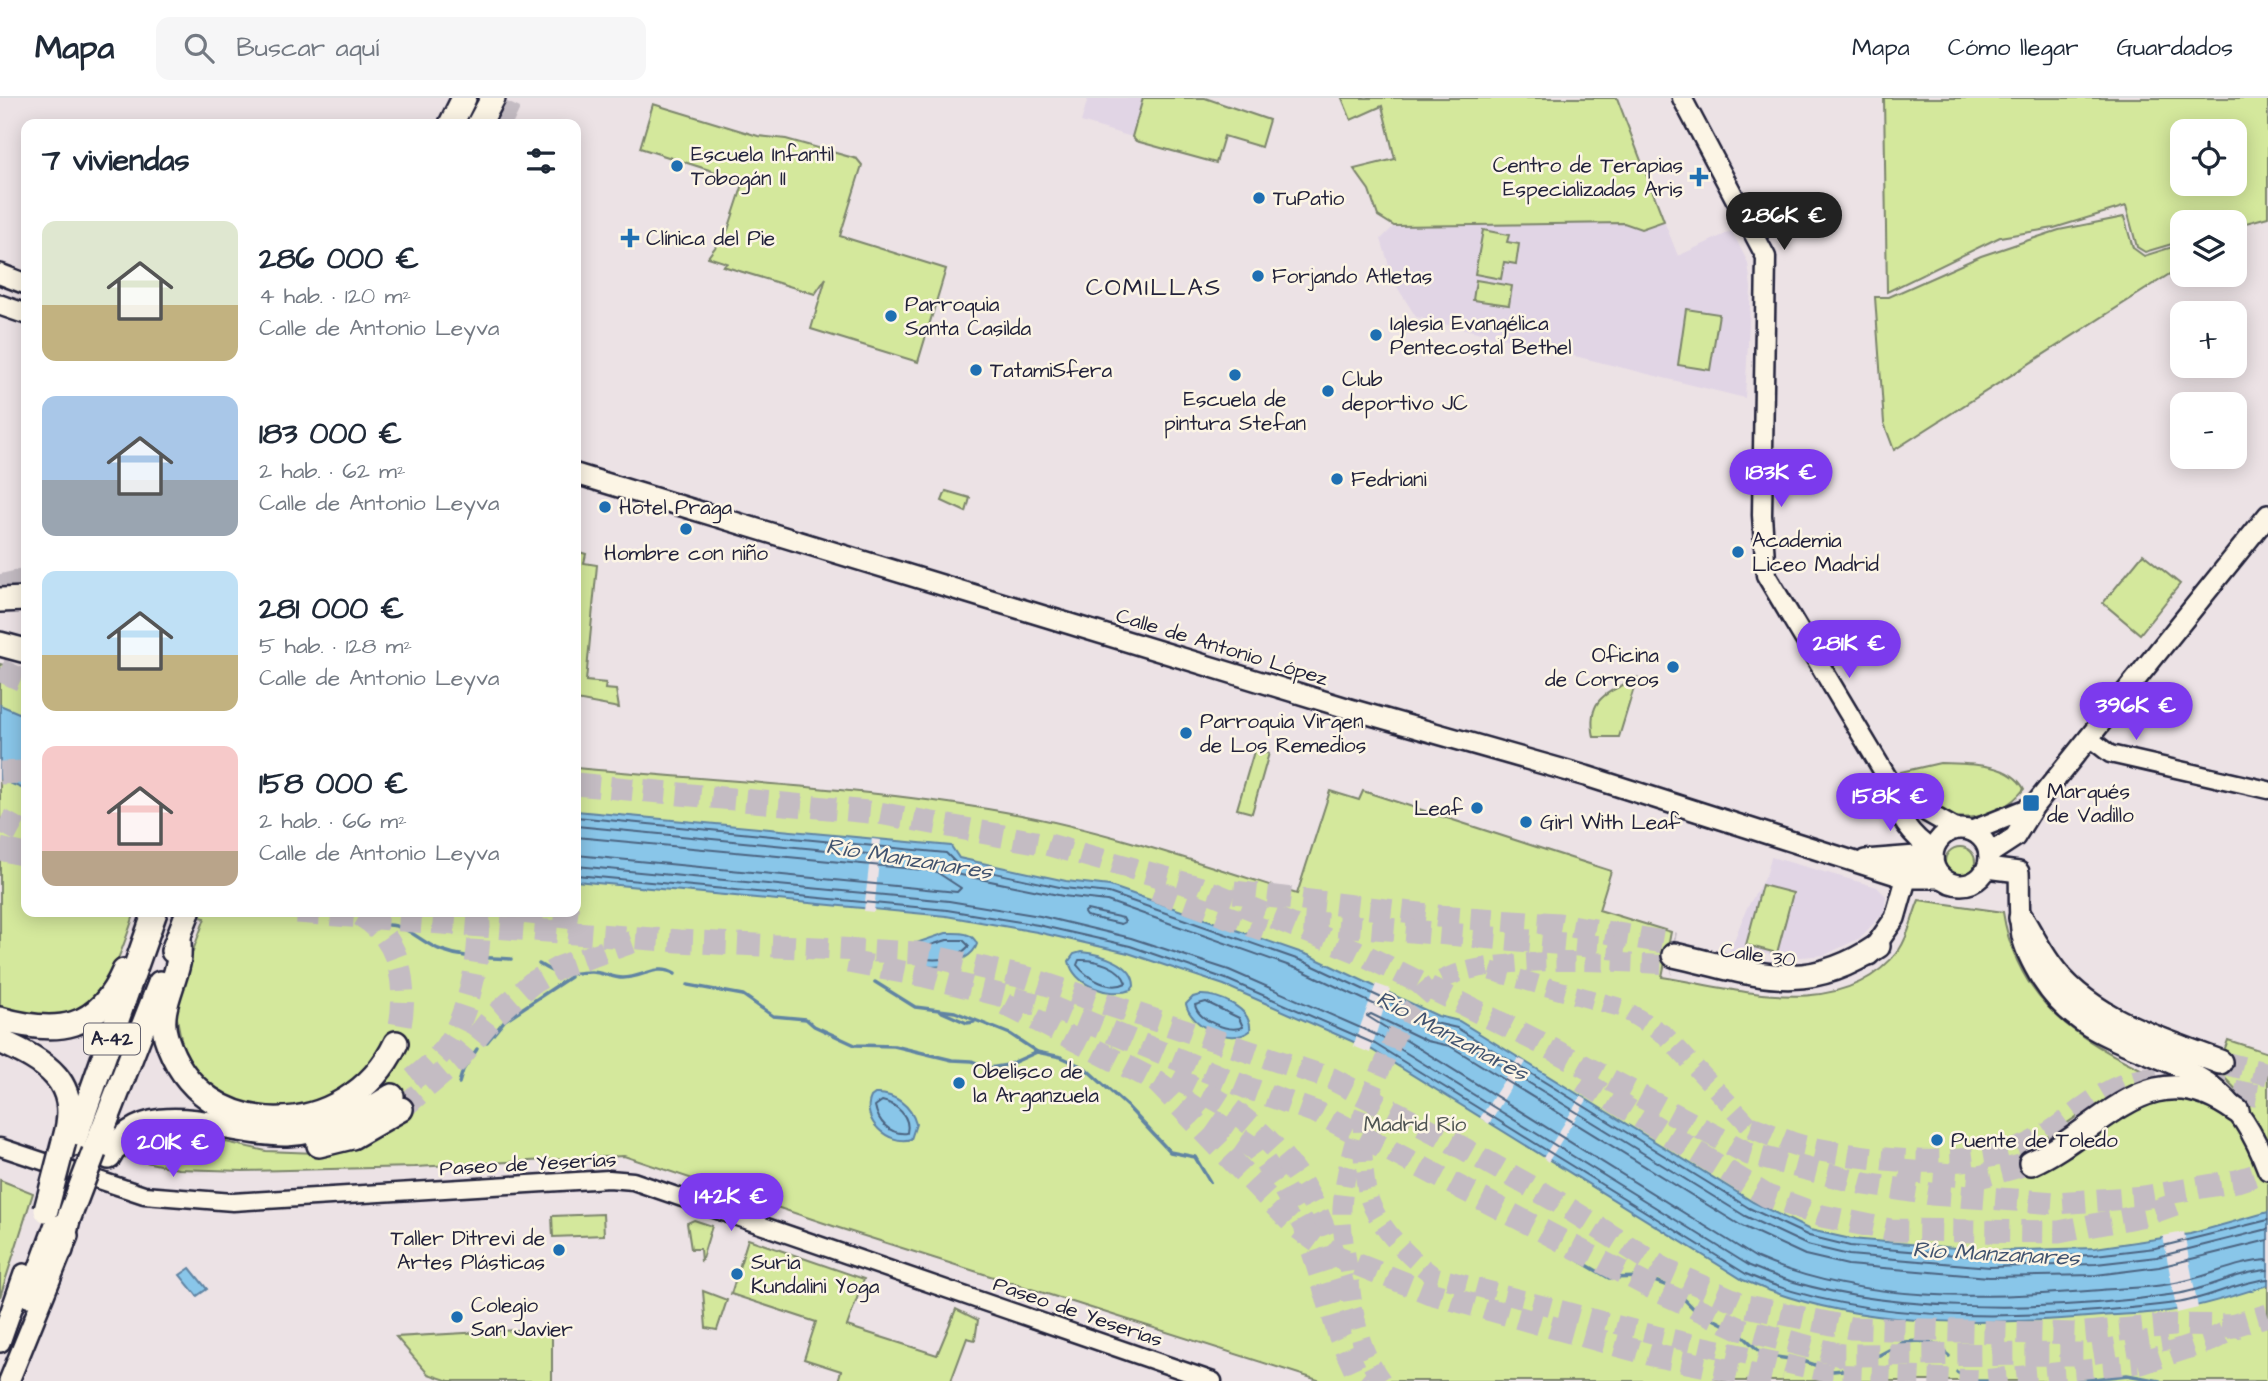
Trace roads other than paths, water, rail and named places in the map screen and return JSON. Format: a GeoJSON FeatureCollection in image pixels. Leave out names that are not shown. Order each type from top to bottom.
{"type":"FeatureCollection","features":[{"type":"Feature","properties":{"kind":"highway"},"geometry":{"type":"LineString","coordinates":[[454,119],[464,98]]}},
{"type":"Feature","properties":{"kind":"highway"},"geometry":{"type":"LineString","coordinates":[[482,119],[493,98]]}},
{"type":"Feature","properties":{"kind":"highway"},"geometry":{"type":"LineString","coordinates":[[0,600],[21,598]]}},
{"type":"Feature","properties":{"kind":"highway"},"geometry":{"type":"LineString","coordinates":[[0,644],[21,650]]}},
{"type":"Feature","properties":{"kind":"highway"},"geometry":{"type":"LineString","coordinates":[[2021,918],[2050,966],[2099,1010],[2127,1026],[2220,1062]]}},
{"type":"Feature","properties":{"kind":"highway"},"geometry":{"type":"LineString","coordinates":[[0,1019],[27,1027],[55,1029],[76,1025],[93,1016],[116,991],[132,952],[151,922]]}},
{"type":"Feature","properties":{"kind":"highway","name":"A-42"},"geometry":{"type":"LineString","coordinates":[[61,1250],[66,1219],[88,1150],[151,922]]}},
{"type":"Feature","properties":{"kind":"highway"},"geometry":{"type":"LineString","coordinates":[[183,927],[178,963],[166,1000],[165,1035],[190,1079],[219,1103],[239,1112],[279,1120],[322,1114],[352,1099],[368,1086],[383,1068],[396,1043]]}},
{"type":"Feature","properties":{"kind":"highway","name":"A-42"},"geometry":{"type":"LineString","coordinates":[[88,1150],[123,1074],[183,927]]}},
{"type":"Feature","properties":{"kind":"highway"},"geometry":{"type":"LineString","coordinates":[[1674,955],[1792,978],[1825,974],[1849,966],[1878,946]]}},
{"type":"Feature","properties":{"kind":"highway"},"geometry":{"type":"LineString","coordinates":[[0,1041],[33,1056],[58,1078],[88,1150],[66,1219]]}},
{"type":"Feature","properties":{"kind":"highway"},"geometry":{"type":"LineString","coordinates":[[2031,1163],[2058,1149],[2124,1101],[2154,1090],[2172,1087],[2202,1093],[2237,1111]]}},
{"type":"Feature","properties":{"kind":"highway"},"geometry":{"type":"LineString","coordinates":[[88,1150],[155,1121],[173,1120],[267,1134],[308,1132],[397,1103]]}},
{"type":"Feature","properties":{"kind":"main road"},"geometry":{"type":"LineString","coordinates":[[1682,98],[1766,257],[1762,515],[1766,575],[1894,789],[1964,830],[1982,837],[1988,861]]}},
{"type":"Feature","properties":{"kind":"main road"},"geometry":{"type":"LineString","coordinates":[[0,274],[21,282]]}},
{"type":"Feature","properties":{"kind":"main road"},"geometry":{"type":"LineString","coordinates":[[0,305],[21,312]]}},
{"type":"Feature","properties":{"kind":"main road","name":"Calle de Antonio López"},"geometry":{"type":"LineString","coordinates":[[581,476],[1350,709],[1586,776],[1857,860],[1906,878]]}},
{"type":"Feature","properties":{"kind":"main road"},"geometry":{"type":"LineString","coordinates":[[1906,878],[1942,878],[1966,885],[1980,877],[1988,861],[2015,837],[2034,806],[2088,737],[2268,515]]}},
{"type":"Feature","properties":{"kind":"main road"},"geometry":{"type":"LineString","coordinates":[[1894,789],[1893,799],[1916,840],[1933,854],[1942,878]]}},
{"type":"Feature","properties":{"kind":"main road"},"geometry":{"type":"LineString","coordinates":[[1878,946],[1895,918],[1909,869],[1933,854],[1942,835],[2034,806]]}},
{"type":"Feature","properties":{"kind":"main road","name":"Calle de Antonio López"},"geometry":{"type":"LineString","coordinates":[[1857,860],[1933,854]]}},
{"type":"Feature","properties":{"kind":"main road"},"geometry":{"type":"LineString","coordinates":[[1988,861],[2018,872],[2021,918],[2028,954],[2049,990],[2088,1027],[2194,1075],[2222,1095],[2252,1133],[2268,1170]]}},
{"type":"Feature","properties":{"kind":"main road"},"geometry":{"type":"LineString","coordinates":[[0,1342],[66,1219]]}},
{"type":"Feature","properties":{"kind":"main road"},"geometry":{"type":"LineString","coordinates":[[0,1375],[66,1219]]}},
{"type":"Feature","properties":{"kind":"main road"},"geometry":{"type":"LineString","coordinates":[[20,1381],[40,1323],[66,1219]]}},
{"type":"Feature","properties":{"kind":"main road"},"geometry":{"type":"LineString","coordinates":[[9,1381],[61,1250]]}},
{"type":"Feature","properties":{"kind":"street"},"geometry":{"type":"LineString","coordinates":[[2088,737],[2110,754],[2268,790]]}},
{"type":"Feature","properties":{"kind":"street"},"geometry":{"type":"LineString","coordinates":[[0,1147],[68,1175]]}},
{"type":"Feature","properties":{"kind":"street"},"geometry":{"type":"LineString","coordinates":[[0,1155],[68,1175]]}},
{"type":"Feature","properties":{"kind":"street","name":"Paseo de Yeserías"},"geometry":{"type":"LineString","coordinates":[[68,1175],[149,1205],[190,1209],[215,1208],[233,1202],[609,1179],[634,1181],[1213,1381]]}},
{"type":"Feature","properties":{"kind":"water"},"geometry":{"type":"Polygon","coordinates":[[[0,705],[21,714],[21,788],[0,779],[0,705]]]}},
{"type":"Feature","properties":{"kind":"water","name":"Río Manzanares"},"geometry":{"type":"Polygon","coordinates":[[[581,811],[951,846],[959,858],[1066,881],[1110,886],[1308,955],[1438,1016],[1459,1021],[1753,1202],[1810,1230],[1851,1239],[1991,1251],[2095,1248],[2190,1234],[2268,1212],[2268,1285],[2214,1302],[2171,1311],[2011,1321],[1965,1322],[1874,1316],[1785,1296],[1743,1280],[1372,1050],[1224,985],[1128,953],[1037,932],[946,916],[581,881],[581,811]]]}},
{"type":"Feature","properties":{"kind":"water"},"geometry":{"type":"Polygon","coordinates":[[[946,933],[968,935],[977,944],[964,958],[942,966],[920,965],[913,960],[909,952],[916,943],[946,933]]]}},
{"type":"Feature","properties":{"kind":"water"},"geometry":{"type":"Polygon","coordinates":[[[1081,952],[1115,961],[1128,971],[1134,986],[1131,990],[1113,992],[1103,991],[1085,983],[1072,969],[1069,961],[1074,954],[1081,952]]]}},
{"type":"Feature","properties":{"kind":"water"},"geometry":{"type":"Polygon","coordinates":[[[1193,997],[1216,997],[1233,1004],[1246,1016],[1250,1031],[1242,1035],[1222,1035],[1203,1026],[1195,1020],[1186,1004],[1193,997]]]}},
{"type":"Feature","properties":{"kind":"water"},"geometry":{"type":"Polygon","coordinates":[[[875,1094],[895,1098],[906,1106],[916,1124],[911,1139],[894,1139],[873,1122],[869,1106],[871,1097],[875,1094]]]}},
{"type":"Feature","properties":{"kind":"water"},"geometry":{"type":"Polygon","coordinates":[[[190,1268],[207,1289],[197,1296],[180,1275],[190,1268]]]}},
{"type":"Feature","properties":{"kind":"waterway"},"geometry":{"type":"LineString","coordinates":[[388,925],[402,928],[450,953],[511,959]]}},
{"type":"Feature","properties":{"kind":"waterway"},"geometry":{"type":"LineString","coordinates":[[539,964],[560,974],[591,972],[623,978],[656,970],[675,974]]}},
{"type":"Feature","properties":{"kind":"waterway"},"geometry":{"type":"LineString","coordinates":[[487,1042],[505,1020],[570,977]]}},
{"type":"Feature","properties":{"kind":"waterway"},"geometry":{"type":"LineString","coordinates":[[875,982],[915,1007],[955,1012],[1010,1034],[1037,1052],[1061,1057],[1085,1068],[1128,1107],[1170,1152],[1195,1157],[1210,1182]]}},
{"type":"Feature","properties":{"kind":"waterway"},"geometry":{"type":"LineString","coordinates":[[688,985],[743,995],[773,1016],[806,1019],[814,1026],[855,1045],[894,1046],[952,1060],[972,1061],[989,1068],[1008,1065],[1037,1052]]}},
{"type":"Feature","properties":{"kind":"waterway"},"geometry":{"type":"LineString","coordinates":[[942,1012],[967,1023],[974,1022]]}},
{"type":"Feature","properties":{"kind":"waterway"},"geometry":{"type":"LineString","coordinates":[[459,1083],[463,1070],[477,1049]]}},
{"type":"Feature","properties":{"kind":"waterway"},"geometry":{"type":"LineString","coordinates":[[1578,1260],[1609,1278],[1644,1277],[1673,1288],[1694,1309],[1740,1333],[1763,1355],[1803,1361],[1833,1371],[1853,1369],[1904,1342],[1920,1341],[1936,1345],[1949,1356]]}},
{"type":"Feature","properties":{"kind":"waterway"},"geometry":{"type":"LineString","coordinates":[[1957,1372],[1971,1381],[1995,1381]]}},
{"type":"Feature","properties":{"kind":"waterway"},"geometry":{"type":"LineString","coordinates":[[2077,1381],[2127,1375],[2160,1381]]}},
{"type":"Feature","properties":{"kind":"tunnel"},"geometry":{"type":"LineString","coordinates":[[502,119],[512,98]]}},
{"type":"Feature","properties":{"kind":"tunnel"},"geometry":{"type":"LineString","coordinates":[[0,586],[21,581]]}},
{"type":"Feature","properties":{"kind":"tunnel"},"geometry":{"type":"LineString","coordinates":[[0,670],[21,680]]}},
{"type":"Feature","properties":{"kind":"tunnel"},"geometry":{"type":"LineString","coordinates":[[0,773],[21,772]]}},
{"type":"Feature","properties":{"kind":"tunnel"},"geometry":{"type":"LineString","coordinates":[[581,784],[879,813],[1046,844],[1198,887],[1356,951],[1537,1041],[1749,1154],[1865,1184],[1931,1194],[2056,1203],[2144,1197],[2237,1181],[2268,1171]]}},
{"type":"Feature","properties":{"kind":"tunnel"},"geometry":{"type":"LineString","coordinates":[[0,820],[21,831]]}},
{"type":"Feature","properties":{"kind":"tunnel"},"geometry":{"type":"LineString","coordinates":[[0,849],[21,854]]}},
{"type":"Feature","properties":{"kind":"tunnel"},"geometry":{"type":"LineString","coordinates":[[1154,890],[1264,930]]}},
{"type":"Feature","properties":{"kind":"tunnel"},"geometry":{"type":"LineString","coordinates":[[1234,892],[1438,916],[1559,924],[1675,944]]}},
{"type":"Feature","properties":{"kind":"tunnel"},"geometry":{"type":"LineString","coordinates":[[363,917],[679,941],[917,953],[1028,978],[1332,1079],[1438,1134],[1558,1202],[1667,1271],[1747,1306],[1851,1328],[2075,1334],[2174,1325],[2239,1326]]}},
{"type":"Feature","properties":{"kind":"tunnel"},"geometry":{"type":"LineString","coordinates":[[363,917],[387,940],[400,972],[402,1007],[396,1043]]}},
{"type":"Feature","properties":{"kind":"tunnel"},"geometry":{"type":"LineString","coordinates":[[413,1079],[443,1050],[458,1026],[474,977],[479,943],[478,917]]}},
{"type":"Feature","properties":{"kind":"tunnel"},"geometry":{"type":"LineString","coordinates":[[565,917],[583,919]]}},
{"type":"Feature","properties":{"kind":"tunnel"},"geometry":{"type":"LineString","coordinates":[[1304,922],[1625,949]]}},
{"type":"Feature","properties":{"kind":"tunnel"},"geometry":{"type":"LineString","coordinates":[[401,1109],[457,1061],[492,1018],[532,983],[560,967],[632,942]]}},
{"type":"Feature","properties":{"kind":"tunnel"},"geometry":{"type":"LineString","coordinates":[[848,962],[925,976],[1055,1009],[1248,1088],[1318,1113],[1654,1289],[1741,1329],[1841,1355],[2086,1354],[2167,1339]]}},
{"type":"Feature","properties":{"kind":"tunnel"},"geometry":{"type":"LineString","coordinates":[[1382,1381],[1368,1358],[1356,1321],[1343,1236],[1342,1208],[1352,1149],[1364,1111],[1396,1035],[1408,1014],[1422,994],[1441,980],[1490,966],[1554,962],[1672,965]]}},
{"type":"Feature","properties":{"kind":"tunnel"},"geometry":{"type":"LineString","coordinates":[[1491,971],[1622,1008],[1665,1035],[1751,1127]]}},
{"type":"Feature","properties":{"kind":"tunnel"},"geometry":{"type":"LineString","coordinates":[[1005,1004],[1157,1082],[1256,1150],[1283,1187],[1305,1226],[1339,1335],[1357,1374],[1365,1381]]}},
{"type":"Feature","properties":{"kind":"tunnel"},"geometry":{"type":"LineString","coordinates":[[2220,1062],[2268,1074]]}},
{"type":"Feature","properties":{"kind":"tunnel"},"geometry":{"type":"LineString","coordinates":[[1173,1077],[1234,1111],[1283,1157],[1314,1206],[1335,1260],[1355,1324]]}},
{"type":"Feature","properties":{"kind":"tunnel"},"geometry":{"type":"LineString","coordinates":[[1751,1127],[1795,1144],[1855,1156],[1946,1161],[1976,1159],[2028,1145],[2104,1094],[2132,1082],[2166,1078],[2268,1097]]}},
{"type":"Feature","properties":{"kind":"tunnel"},"geometry":{"type":"LineString","coordinates":[[1582,1081],[1767,1196],[1822,1216],[1891,1230],[2059,1232],[2145,1215],[2184,1201]]}},
{"type":"Feature","properties":{"kind":"tunnel"},"geometry":{"type":"LineString","coordinates":[[1157,1082],[1293,1224],[1338,1257],[1430,1293],[1652,1355],[1782,1381]]}},
{"type":"Feature","properties":{"kind":"tunnel"},"geometry":{"type":"LineString","coordinates":[[1362,1113],[1364,1172],[1371,1203],[1393,1239],[1434,1276],[1656,1335],[1827,1373],[1981,1379],[2138,1364]]}},
{"type":"Feature","properties":{"kind":"tunnel"},"geometry":{"type":"LineString","coordinates":[[1900,1171],[1979,1177],[2031,1163]]}},
{"type":"Feature","properties":{"kind":"tunnel"},"geometry":{"type":"LineString","coordinates":[[2225,1328],[2268,1315]]}},
{"type":"Feature","properties":{"kind":"tunnel"},"geometry":{"type":"LineString","coordinates":[[2138,1364],[2211,1340],[2236,1327]]}},
{"type":"Feature","properties":{"kind":"place","name":"Escuela Infantil Tobogán II"},"geometry":{"type":"Point","coordinates":[677,166]}},
{"type":"Feature","properties":{"kind":"place","name":"Centro de Terapias Especializadas Aris"},"geometry":{"type":"Point","coordinates":[1699,177]}},
{"type":"Feature","properties":{"kind":"place","name":"TuPatio"},"geometry":{"type":"Point","coordinates":[1259,198]}},
{"type":"Feature","properties":{"kind":"place","name":"Clínica del Pie"},"geometry":{"type":"Point","coordinates":[630,238]}},
{"type":"Feature","properties":{"kind":"place","name":"Forjando Atletas"},"geometry":{"type":"Point","coordinates":[1258,276]}},
{"type":"Feature","properties":{"kind":"place","name":"Parroquia Santa Casilda"},"geometry":{"type":"Point","coordinates":[891,316]}},
{"type":"Feature","properties":{"kind":"place","name":"Iglesia Evangélica Pentecostal Bethel"},"geometry":{"type":"Point","coordinates":[1376,335]}},
{"type":"Feature","properties":{"kind":"place","name":"TatamiSfera"},"geometry":{"type":"Point","coordinates":[976,370]}},
{"type":"Feature","properties":{"kind":"place","name":"Escuela de pintura Stefan"},"geometry":{"type":"Point","coordinates":[1235,375]}},
{"type":"Feature","properties":{"kind":"place","name":"Club deportivo JC"},"geometry":{"type":"Point","coordinates":[1328,391]}},
{"type":"Feature","properties":{"kind":"place","name":"Fedriani"},"geometry":{"type":"Point","coordinates":[1337,479]}},
{"type":"Feature","properties":{"kind":"place","name":"Hotel Praga"},"geometry":{"type":"Point","coordinates":[605,507]}},
{"type":"Feature","properties":{"kind":"place","name":"Hombre con niño"},"geometry":{"type":"Point","coordinates":[686,529]}},
{"type":"Feature","properties":{"kind":"place","name":"Academia Liceo Madrid"},"geometry":{"type":"Point","coordinates":[1738,552]}},
{"type":"Feature","properties":{"kind":"place","name":"Oficina de Correos"},"geometry":{"type":"Point","coordinates":[1673,667]}},
{"type":"Feature","properties":{"kind":"place","name":"Parroquia Virgen de Los Remedios"},"geometry":{"type":"Point","coordinates":[1186,733]}},
{"type":"Feature","properties":{"kind":"place","name":"Marqués de Vadillo"},"geometry":{"type":"Point","coordinates":[2031,803]}},
{"type":"Feature","properties":{"kind":"place","name":"Leaf"},"geometry":{"type":"Point","coordinates":[1477,808]}},
{"type":"Feature","properties":{"kind":"place","name":"Girl With Leaf"},"geometry":{"type":"Point","coordinates":[1526,822]}},
{"type":"Feature","properties":{"kind":"place","name":"Obelisco de la Arganzuela"},"geometry":{"type":"Point","coordinates":[959,1083]}},
{"type":"Feature","properties":{"kind":"place","name":"Puente de Toledo"},"geometry":{"type":"Point","coordinates":[1937,1140]}},
{"type":"Feature","properties":{"kind":"place","name":"Taller Ditrevi de Artes Plásticas"},"geometry":{"type":"Point","coordinates":[559,1250]}},
{"type":"Feature","properties":{"kind":"place","name":"Suria Kundalini Yoga"},"geometry":{"type":"Point","coordinates":[737,1274]}},
{"type":"Feature","properties":{"kind":"place","name":"Colegio San Javier"},"geometry":{"type":"Point","coordinates":[457,1317]}},
{"type":"Feature","properties":{"kind":"district","name":"COMILLAS"},"geometry":{"type":"Point","coordinates":[1154,288]}},
{"type":"Feature","properties":{"kind":"park label","name":"Madrid Río"},"geometry":{"type":"Point","coordinates":[1415,1124]}}]}
